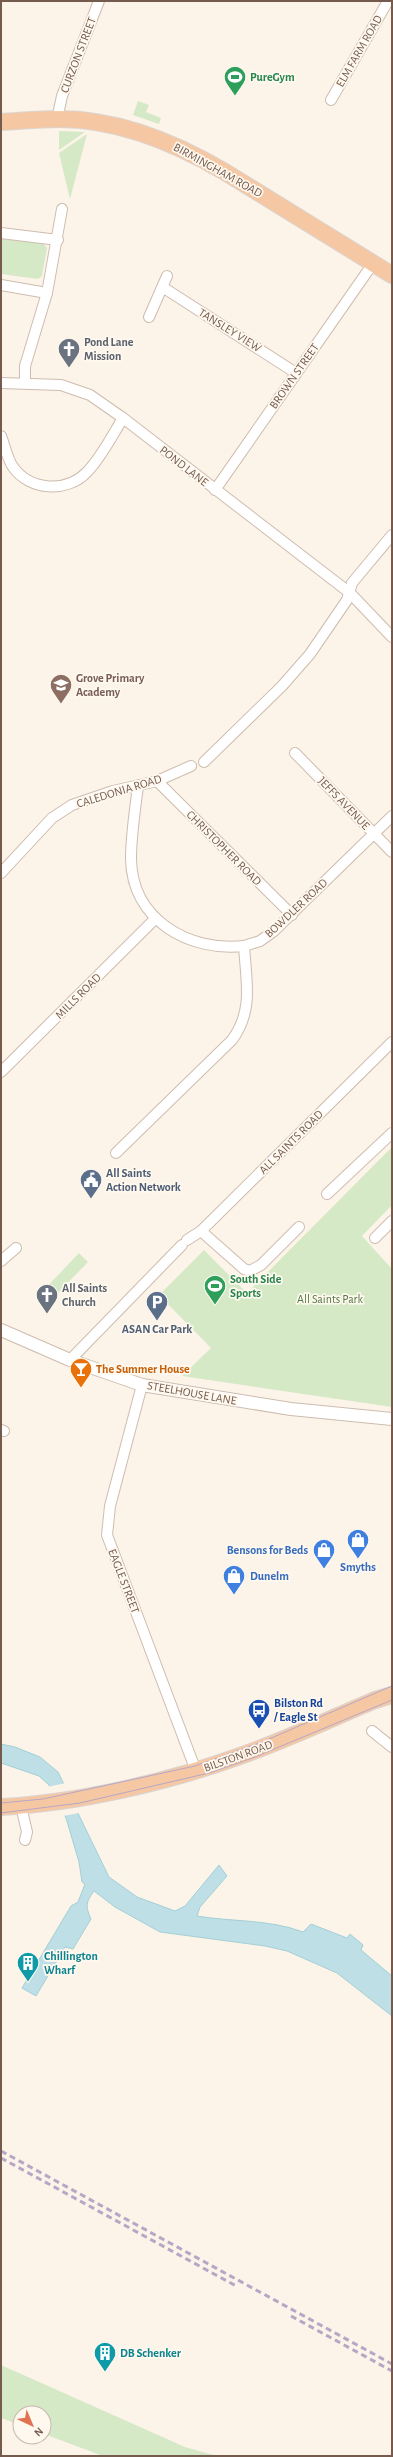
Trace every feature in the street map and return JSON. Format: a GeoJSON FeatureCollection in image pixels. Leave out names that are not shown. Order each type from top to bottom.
{"type":"FeatureCollection","features":[{"type":"Feature","properties":{"kind":"highway","name":"BIRMINGHAM ROAD"},"geometry":{"type":"LineString","coordinates":[[1,122],[59,119],[78,120],[126,129],[166,141],[197,156],[374,262],[392,275]]}},
{"type":"Feature","properties":{"kind":"highway"},"geometry":{"type":"LineString","coordinates":[[375,1700],[392,1691]]}},
{"type":"Feature","properties":{"kind":"highway","name":"BILSTON ROAD"},"geometry":{"type":"LineString","coordinates":[[21,1806],[137,1786],[196,1771],[241,1756],[375,1700],[392,1695]]}},
{"type":"Feature","properties":{"kind":"highway"},"geometry":{"type":"LineString","coordinates":[[1,1807],[21,1806]]}},
{"type":"Feature","properties":{"kind":"street","name":"CURZON STREET"},"geometry":{"type":"LineString","coordinates":[[59,110],[62,96],[99,1]]}},
{"type":"Feature","properties":{"kind":"street","name":"ELM FARM ROAD"},"geometry":{"type":"LineString","coordinates":[[331,100],[388,1]]}},
{"type":"Feature","properties":{"kind":"street"},"geometry":{"type":"LineString","coordinates":[[25,383],[25,366],[47,293],[58,240],[62,209]]}},
{"type":"Feature","properties":{"kind":"street"},"geometry":{"type":"LineString","coordinates":[[1,233],[58,240]]}},
{"type":"Feature","properties":{"kind":"street","name":"BROWN STREET"},"geometry":{"type":"LineString","coordinates":[[215,490],[374,262]]}},
{"type":"Feature","properties":{"kind":"street"},"geometry":{"type":"LineString","coordinates":[[149,316],[164,288],[168,276]]}},
{"type":"Feature","properties":{"kind":"street"},"geometry":{"type":"LineString","coordinates":[[1,285],[47,293]]}},
{"type":"Feature","properties":{"kind":"street","name":"TANSLEY VIEW"},"geometry":{"type":"LineString","coordinates":[[164,288],[296,373]]}},
{"type":"Feature","properties":{"kind":"street","name":"POND LANE"},"geometry":{"type":"LineString","coordinates":[[1,383],[61,385],[74,388],[90,395],[123,418],[350,593],[392,637]]}},
{"type":"Feature","properties":{"kind":"street"},"geometry":{"type":"LineString","coordinates":[[1,436],[9,460],[22,476],[41,486],[52,487],[75,481],[87,472],[123,418]]}},
{"type":"Feature","properties":{"kind":"street"},"geometry":{"type":"LineString","coordinates":[[204,762],[282,686],[310,654],[350,593],[352,583],[392,535]]}},
{"type":"Feature","properties":{"kind":"street","name":"JEFFS AVENUE"},"geometry":{"type":"LineString","coordinates":[[295,753],[392,852]]}},
{"type":"Feature","properties":{"kind":"street","name":"CALEDONIA ROAD"},"geometry":{"type":"LineString","coordinates":[[1,873],[36,834],[63,810],[88,798],[157,781],[191,766]]}},
{"type":"Feature","properties":{"kind":"street","name":"CHRISTOPHER ROAD"},"geometry":{"type":"LineString","coordinates":[[157,781],[292,914]]}},
{"type":"Feature","properties":{"kind":"street","name":"BOWDLER ROAD"},"geometry":{"type":"LineString","coordinates":[[138,786],[131,860],[133,875],[144,905],[155,919],[172,933],[190,941],[223,948],[244,946],[260,941],[292,914],[392,816]]}},
{"type":"Feature","properties":{"kind":"street","name":"MILLS ROAD"},"geometry":{"type":"LineString","coordinates":[[1,1072],[155,919]]}},
{"type":"Feature","properties":{"kind":"street"},"geometry":{"type":"LineString","coordinates":[[116,1153],[232,1040],[240,1029],[247,1007],[244,946]]}},
{"type":"Feature","properties":{"kind":"street","name":"ALL SAINTS ROAD"},"geometry":{"type":"LineString","coordinates":[[70,1360],[185,1242],[201,1231],[392,1042]]}},
{"type":"Feature","properties":{"kind":"street"},"geometry":{"type":"LineString","coordinates":[[327,1194],[392,1133]]}},
{"type":"Feature","properties":{"kind":"street"},"geometry":{"type":"LineString","coordinates":[[375,1238],[392,1222]]}},
{"type":"Feature","properties":{"kind":"street"},"geometry":{"type":"LineString","coordinates":[[201,1231],[244,1269],[250,1271],[261,1265],[299,1227]]}},
{"type":"Feature","properties":{"kind":"street"},"geometry":{"type":"LineString","coordinates":[[1,1261],[16,1248]]}},
{"type":"Feature","properties":{"kind":"street","name":"STEELHOUSE LANE"},"geometry":{"type":"LineString","coordinates":[[1,1330],[70,1360],[142,1384],[291,1409],[392,1419]]}},
{"type":"Feature","properties":{"kind":"street","name":"EAGLE STREET"},"geometry":{"type":"LineString","coordinates":[[142,1384],[110,1506],[107,1535],[196,1771]]}},
{"type":"Feature","properties":{"kind":"street"},"geometry":{"type":"LineString","coordinates":[[372,1731],[392,1747]]}},
{"type":"Feature","properties":{"kind":"street"},"geometry":{"type":"LineString","coordinates":[[21,1806],[28,1832],[25,1840]]}},
{"type":"Feature","properties":{"kind":"green space"},"geometry":{"type":"Polygon","coordinates":[[[138,101],[149,105],[146,112],[161,118],[159,124],[133,115],[138,101]]]}},
{"type":"Feature","properties":{"kind":"green space"},"geometry":{"type":"Polygon","coordinates":[[[59,131],[85,132],[59,150],[59,131]]]}},
{"type":"Feature","properties":{"kind":"green space"},"geometry":{"type":"Polygon","coordinates":[[[87,134],[70,199],[59,153],[87,134]]]}},
{"type":"Feature","properties":{"kind":"green space"},"geometry":{"type":"Polygon","coordinates":[[[1,236],[43,243],[47,248],[42,276],[38,279],[1,274],[1,236]]]}},
{"type":"Feature","properties":{"kind":"green space","name":"All Saints Park"},"geometry":{"type":"Polygon","coordinates":[[[392,1147],[392,1205],[362,1236],[392,1269],[392,1407],[182,1376],[211,1348],[159,1295],[204,1250],[247,1293],[392,1147]]]}},
{"type":"Feature","properties":{"kind":"green space"},"geometry":{"type":"Polygon","coordinates":[[[79,1253],[88,1262],[51,1300],[42,1292],[79,1253]]]}},
{"type":"Feature","properties":{"kind":"green space"},"geometry":{"type":"Polygon","coordinates":[[[1,2365],[185,2447],[217,2456],[103,2456],[52,2437],[52,2405],[12,2405],[12,2422],[1,2418],[1,2365]]]}},
{"type":"Feature","properties":{"kind":"water"},"geometry":{"type":"Polygon","coordinates":[[[1,1744],[15,1747],[40,1757],[58,1772],[109,1877],[137,1897],[175,1911],[185,1906],[219,1865],[227,1876],[200,1907],[197,1916],[264,1923],[303,1932],[311,1924],[347,1938],[350,1934],[363,1945],[361,1950],[392,1976],[392,2016],[337,1973],[287,1951],[265,1946],[160,1932],[115,1907],[94,1891],[87,1904],[91,1919],[73,1949],[65,1947],[36,1996],[22,1988],[71,1906],[78,1902],[85,1884],[82,1882],[79,1862],[66,1818],[49,1785],[39,1776],[1,1763],[1,1744]]]}},
{"type":"Feature","properties":{"kind":"pier"},"geometry":{"type":"Polygon","coordinates":[[[66,1783],[79,1813],[63,1816],[47,1787],[66,1783]]]}},
{"type":"Feature","properties":{"kind":"tram line"},"geometry":{"type":"LineString","coordinates":[[1,1803],[43,1799],[195,1766],[262,1742],[392,1686]]}},
{"type":"Feature","properties":{"kind":"tram line"},"geometry":{"type":"LineString","coordinates":[[1,1813],[80,1803],[209,1773],[255,1757],[392,1700]]}},
{"type":"Feature","properties":{"kind":"railway"},"geometry":{"type":"LineString","coordinates":[[1,2151],[392,2364]]}},
{"type":"Feature","properties":{"kind":"railway"},"geometry":{"type":"LineString","coordinates":[[1,2158],[238,2287]]}},
{"type":"Feature","properties":{"kind":"railway"},"geometry":{"type":"LineString","coordinates":[[291,2316],[392,2371]]}},
{"type":"Feature","properties":{"kind":"place","name":"PureGym"},"geometry":{"type":"Point","coordinates":[235,96]}},
{"type":"Feature","properties":{"kind":"place","name":"Pond Lane Mission"},"geometry":{"type":"Point","coordinates":[69,368]}},
{"type":"Feature","properties":{"kind":"place","name":"Grove Primary Academy"},"geometry":{"type":"Point","coordinates":[61,704]}},
{"type":"Feature","properties":{"kind":"place","name":"All Saints Action Network"},"geometry":{"type":"Point","coordinates":[91,1200]}},
{"type":"Feature","properties":{"kind":"place","name":"South Side Sports"},"geometry":{"type":"Point","coordinates":[215,1306]}},
{"type":"Feature","properties":{"kind":"place","name":"All Saints Church"},"geometry":{"type":"Point","coordinates":[47,1314]}},
{"type":"Feature","properties":{"kind":"place","name":"ASAN Car Park"},"geometry":{"type":"Point","coordinates":[157,1322]}},
{"type":"Feature","properties":{"kind":"place","name":"The Summer House"},"geometry":{"type":"Point","coordinates":[81,1388]}},
{"type":"Feature","properties":{"kind":"place","name":"Smyths"},"geometry":{"type":"Point","coordinates":[358,1560]}},
{"type":"Feature","properties":{"kind":"place","name":"Bensons for Beds"},"geometry":{"type":"Point","coordinates":[324,1570]}},
{"type":"Feature","properties":{"kind":"place","name":"Dunelm"},"geometry":{"type":"Point","coordinates":[234,1596]}},
{"type":"Feature","properties":{"kind":"place","name":"Bilston Rd / Eagle St"},"geometry":{"type":"Point","coordinates":[259,1730]}},
{"type":"Feature","properties":{"kind":"place","name":"Chillington Wharf"},"geometry":{"type":"Point","coordinates":[28,1982]}},
{"type":"Feature","properties":{"kind":"place","name":"DB Schenker"},"geometry":{"type":"Point","coordinates":[105,2372]}}]}
